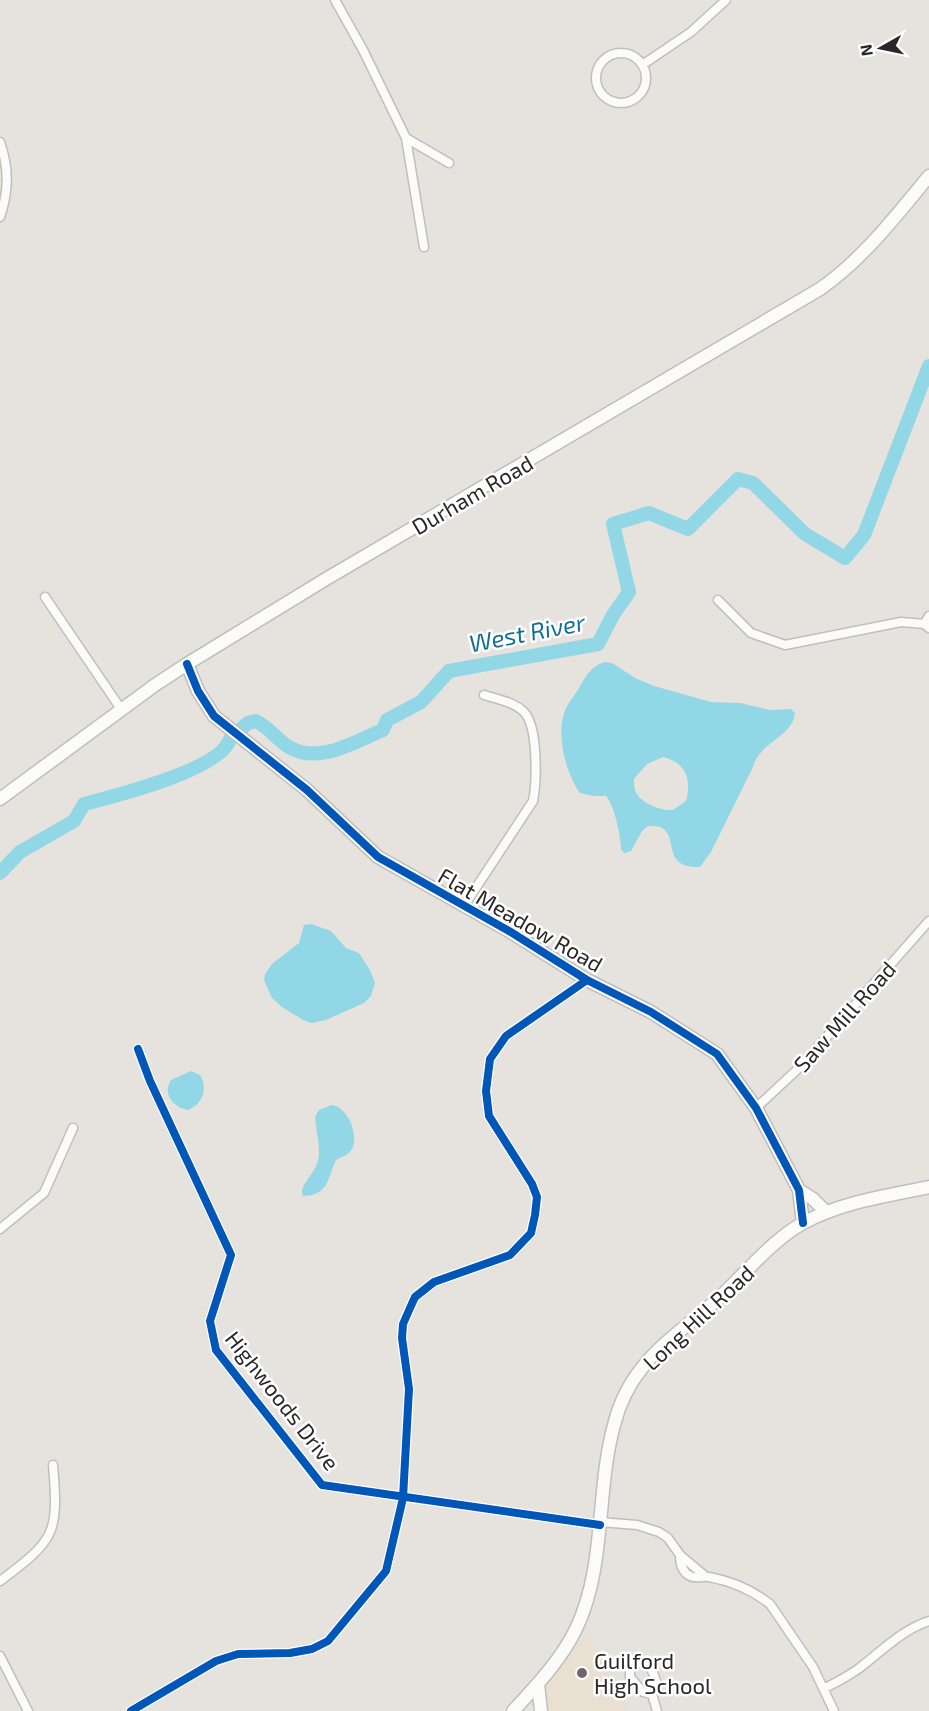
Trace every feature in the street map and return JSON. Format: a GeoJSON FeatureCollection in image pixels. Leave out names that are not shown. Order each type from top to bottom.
{"type":"FeatureCollection","features":[{"type":"Feature","properties":{"kind":"street"},"geometry":{"type":"LineString","coordinates":[[335,0],[363,50],[406,138],[423,247]]}},
{"type":"Feature","properties":{"kind":"street"},"geometry":{"type":"LineString","coordinates":[[642,65],[691,32],[726,0]]}},
{"type":"Feature","properties":{"kind":"street"},"geometry":{"type":"LineString","coordinates":[[624,53],[635,57],[642,65],[645,75],[644,85],[640,94],[632,100],[613,101],[604,96],[598,88],[596,78],[598,68],[609,56],[624,53]]}},
{"type":"Feature","properties":{"kind":"street"},"geometry":{"type":"LineString","coordinates":[[406,138],[449,163]]}},
{"type":"Feature","properties":{"kind":"street"},"geometry":{"type":"LineString","coordinates":[[0,142],[5,157],[8,186],[0,217]]}},
{"type":"Feature","properties":{"kind":"street","name":"Durham Road"},"geometry":{"type":"LineString","coordinates":[[0,799],[187,664],[326,579],[820,289],[836,278],[870,244],[929,176]]}},
{"type":"Feature","properties":{"kind":"street"},"geometry":{"type":"LineString","coordinates":[[45,597],[122,709]]}},
{"type":"Feature","properties":{"kind":"street"},"geometry":{"type":"LineString","coordinates":[[718,600],[751,633],[785,645],[900,622],[927,623]]}},
{"type":"Feature","properties":{"kind":"street","name":"Flat Meadow Road"},"geometry":{"type":"LineString","coordinates":[[187,664],[198,691],[214,716],[307,790],[378,857],[510,931],[587,980],[651,1012],[717,1054],[756,1108],[799,1190],[803,1223]]}},
{"type":"Feature","properties":{"kind":"street"},"geometry":{"type":"LineString","coordinates":[[464,906],[533,801],[535,789],[533,743],[528,717],[515,706],[484,694]]}},
{"type":"Feature","properties":{"kind":"street","name":"Saw Mill Road"},"geometry":{"type":"LineString","coordinates":[[756,1108],[801,1066],[929,921]]}},
{"type":"Feature","properties":{"kind":"street"},"geometry":{"type":"LineString","coordinates":[[131,1711],[216,1660],[238,1654],[290,1653],[312,1649],[328,1641],[386,1571],[404,1498],[409,1389],[402,1338],[403,1324],[416,1297],[434,1282],[510,1255],[531,1233],[535,1215],[537,1197],[532,1184],[489,1116],[486,1090],[490,1059],[506,1036],[587,980]]}},
{"type":"Feature","properties":{"kind":"street","name":"Highwoods Drive"},"geometry":{"type":"LineString","coordinates":[[138,1049],[150,1080],[231,1255],[210,1321],[216,1350],[322,1485],[600,1523],[637,1525],[659,1532],[668,1538],[680,1555],[705,1576],[736,1584],[762,1597],[770,1604],[825,1688]]}},
{"type":"Feature","properties":{"kind":"street"},"geometry":{"type":"LineString","coordinates":[[0,1229],[44,1193],[73,1128]]}},
{"type":"Feature","properties":{"kind":"street","name":"Long Hill Road"},"geometry":{"type":"LineString","coordinates":[[513,1711],[538,1684],[564,1650],[582,1616],[593,1572],[614,1426],[618,1411],[634,1379],[659,1350],[717,1300],[780,1239],[803,1223],[826,1212],[859,1202],[929,1187]]}},
{"type":"Feature","properties":{"kind":"street","name":"Flat Meadow Road"},"geometry":{"type":"LineString","coordinates":[[799,1190],[813,1199],[826,1212]]}},
{"type":"Feature","properties":{"kind":"street"},"geometry":{"type":"LineString","coordinates":[[0,1581],[31,1558],[50,1534],[55,1504],[52,1465]]}},
{"type":"Feature","properties":{"kind":"street"},"geometry":{"type":"LineString","coordinates":[[834,1711],[825,1688],[861,1668],[888,1643],[917,1625],[929,1621]]}},
{"type":"Feature","properties":{"kind":"street"},"geometry":{"type":"LineString","coordinates":[[0,1656],[27,1711]]}},
{"type":"Feature","properties":{"kind":"street"},"geometry":{"type":"LineString","coordinates":[[538,1684],[541,1711]]}},
{"type":"Feature","properties":{"kind":"street"},"geometry":{"type":"LineString","coordinates":[[652,1694],[657,1711]]}},
{"type":"Feature","properties":{"kind":"shaded area","name":"Guilford High School"},"geometry":{"type":"Polygon","coordinates":[[[588,1633],[629,1711],[542,1711],[537,1689],[551,1678],[588,1633]]]}},
{"type":"Feature","properties":{"kind":"water"},"geometry":{"type":"Polygon","coordinates":[[[612,663],[635,678],[654,686],[711,702],[740,703],[770,710],[791,709],[795,713],[788,728],[757,758],[711,852],[700,867],[680,863],[675,858],[667,833],[657,826],[648,826],[642,831],[631,851],[624,853],[609,800],[606,796],[580,793],[570,774],[563,752],[561,728],[563,718],[566,708],[587,676],[600,664],[612,663]],[[663,757],[647,764],[634,779],[634,785],[635,791],[644,801],[658,808],[673,810],[686,801],[688,786],[682,768],[663,757]]]}},
{"type":"Feature","properties":{"kind":"water"},"geometry":{"type":"Polygon","coordinates":[[[311,924],[331,931],[346,948],[359,953],[375,983],[371,996],[364,1003],[326,1020],[312,1023],[282,1007],[272,998],[264,980],[272,964],[299,943],[304,925],[311,924]]]}},
{"type":"Feature","properties":{"kind":"water"},"geometry":{"type":"Polygon","coordinates":[[[191,1071],[200,1075],[204,1090],[197,1104],[188,1110],[178,1106],[170,1099],[168,1090],[171,1080],[191,1071]]]}},
{"type":"Feature","properties":{"kind":"water"},"geometry":{"type":"Polygon","coordinates":[[[332,1105],[343,1111],[351,1122],[354,1143],[351,1151],[336,1160],[326,1185],[318,1193],[303,1196],[304,1185],[318,1159],[319,1147],[315,1117],[319,1110],[332,1105]]]}},
{"type":"Feature","properties":{"kind":"waterway","name":"West River"},"geometry":{"type":"LineString","coordinates":[[241,729],[248,723],[256,721],[289,747],[300,752],[324,753],[383,730],[387,720],[421,702],[449,671],[598,644],[613,615],[629,592],[613,524],[649,513],[688,529],[738,479],[753,483],[805,534],[845,558],[864,535],[929,366]]}},
{"type":"Feature","properties":{"kind":"waterway","name":"West River"},"geometry":{"type":"LineString","coordinates":[[0,873],[20,852],[74,821],[84,804],[141,788],[188,771],[208,761],[222,750],[230,739]]}},
{"type":"Feature","properties":{"kind":"cycle path"},"geometry":{"type":"LineString","coordinates":[[187,664],[198,691],[214,716],[307,790],[378,857],[509,931],[587,980],[651,1012],[717,1054],[756,1108],[799,1190],[803,1223]]}},
{"type":"Feature","properties":{"kind":"cycle path"},"geometry":{"type":"LineString","coordinates":[[131,1711],[216,1661],[238,1654],[290,1653],[312,1649],[328,1641],[386,1571],[403,1498],[409,1389],[402,1338],[403,1324],[415,1297],[434,1282],[510,1255],[531,1233],[535,1215],[537,1197],[532,1184],[489,1116],[486,1091],[490,1059],[506,1036],[587,980]]}},
{"type":"Feature","properties":{"kind":"cycle path"},"geometry":{"type":"LineString","coordinates":[[138,1049],[150,1081],[231,1255],[210,1321],[216,1350],[322,1485],[600,1525]]}},
{"type":"Feature","properties":{"kind":"place","name":"Guilford High School"},"geometry":{"type":"Point","coordinates":[582,1673]}}]}
